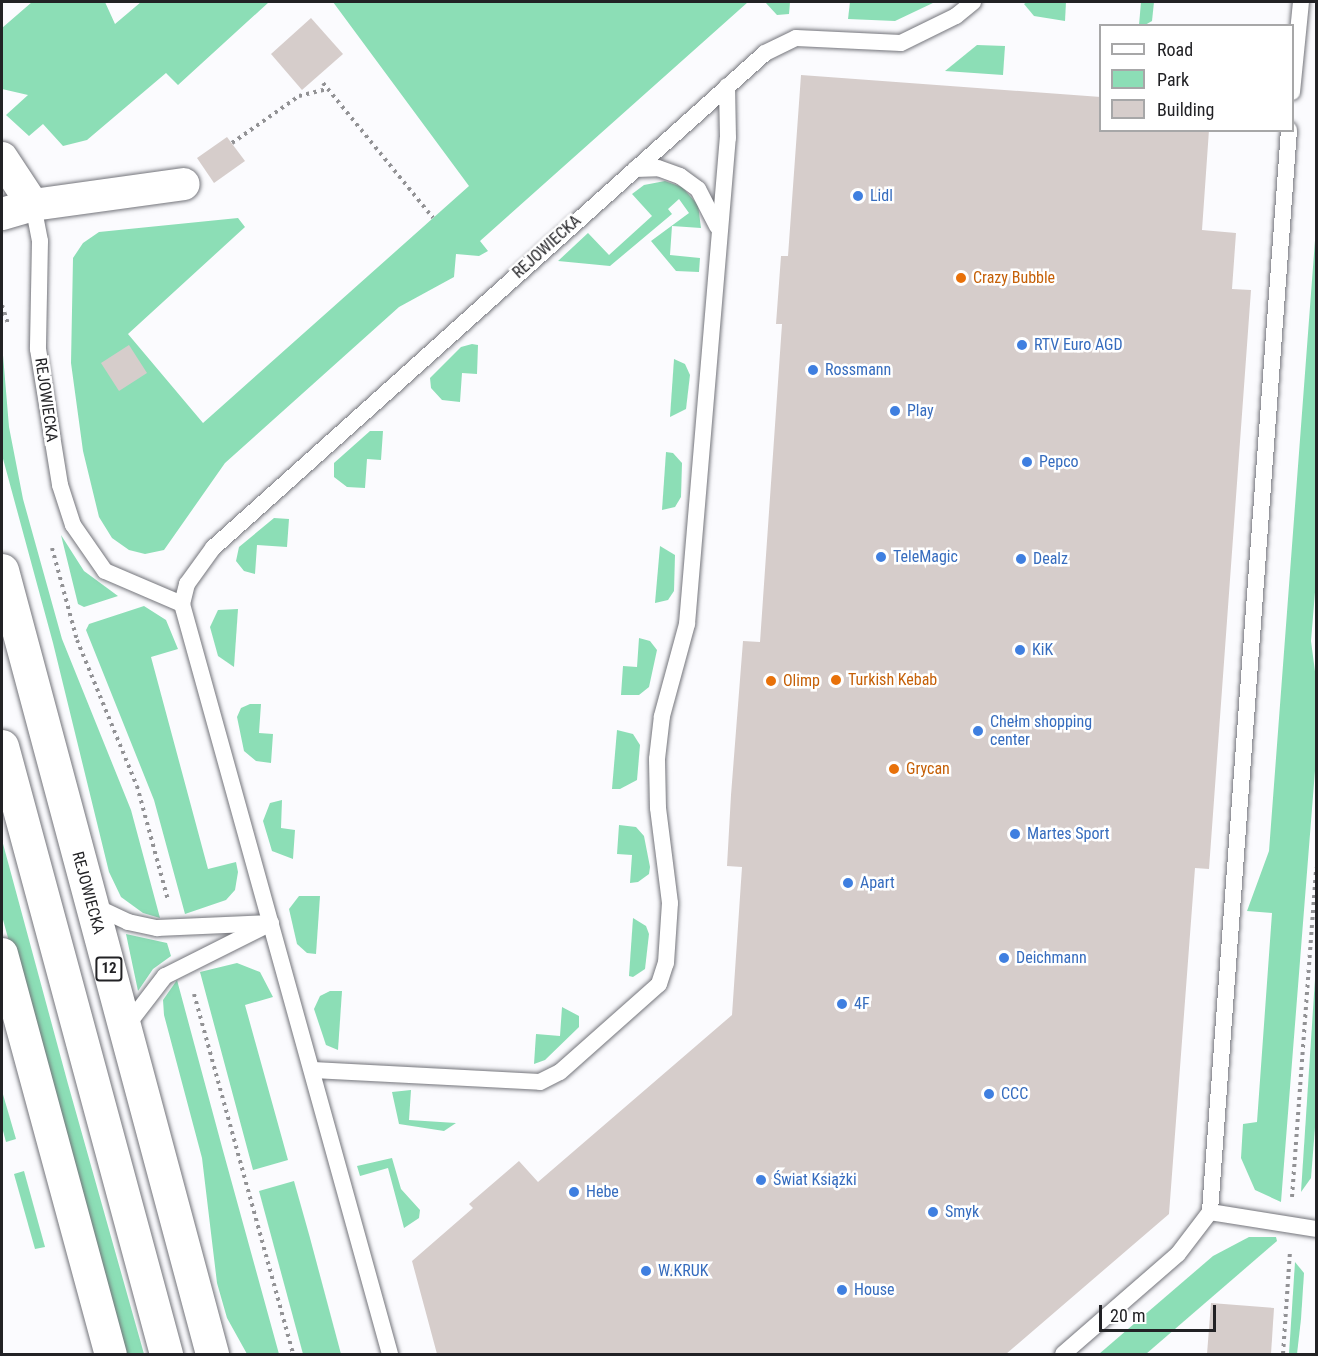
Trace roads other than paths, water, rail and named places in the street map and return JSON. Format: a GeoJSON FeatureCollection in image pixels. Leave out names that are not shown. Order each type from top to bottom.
{"type":"FeatureCollection","features":[{"type":"Feature","properties":{"kind":"highway","name":"REJOWIECKA"},"geometry":{"type":"LineString","coordinates":[[2,570],[212,1354]]}},
{"type":"Feature","properties":{"kind":"highway"},"geometry":{"type":"LineString","coordinates":[[2,746],[166,1354]]}},
{"type":"Feature","properties":{"kind":"street","name":"REJOWIECKA"},"geometry":{"type":"LineString","coordinates":[[2,158],[33,205]]}},
{"type":"Feature","properties":{"kind":"street"},"geometry":{"type":"LineString","coordinates":[[2,214],[33,205],[184,184]]}},
{"type":"Feature","properties":{"kind":"street"},"geometry":{"type":"LineString","coordinates":[[2,961],[111,1354]]}},
{"type":"Feature","properties":{"kind":"lane","name":"REJOWIECKA"},"geometry":{"type":"LineString","coordinates":[[33,205],[40,241],[38,349],[60,485],[73,525],[105,571],[182,604],[187,584],[213,548],[728,86],[781,42],[796,38],[902,43],[956,16],[973,2]]}},
{"type":"Feature","properties":{"kind":"lane"},"geometry":{"type":"LineString","coordinates":[[1294,81],[1301,2]]}},
{"type":"Feature","properties":{"kind":"lane"},"geometry":{"type":"LineString","coordinates":[[313,1070],[540,1082],[560,1072],[659,984],[666,963],[670,903],[658,808],[657,759],[662,716],[687,624],[728,138],[728,86]]}},
{"type":"Feature","properties":{"kind":"lane"},"geometry":{"type":"LineString","coordinates":[[1064,1354],[1178,1254],[1210,1212],[1289,132]]}},
{"type":"Feature","properties":{"kind":"lane"},"geometry":{"type":"LineString","coordinates":[[635,169],[658,168],[680,176],[698,189],[719,231]]}},
{"type":"Feature","properties":{"kind":"lane"},"geometry":{"type":"LineString","coordinates":[[182,604],[390,1354]]}},
{"type":"Feature","properties":{"kind":"lane"},"geometry":{"type":"LineString","coordinates":[[91,905],[128,922],[176,927],[272,923]]}},
{"type":"Feature","properties":{"kind":"lane"},"geometry":{"type":"LineString","coordinates":[[125,1028],[156,984],[186,966],[272,923]]}},
{"type":"Feature","properties":{"kind":"lane"},"geometry":{"type":"LineString","coordinates":[[1210,1212],[1317,1229]]}},
{"type":"Feature","properties":{"kind":"place","name":"Lidl"},"geometry":{"type":"Point","coordinates":[858,196]}},
{"type":"Feature","properties":{"kind":"place","name":"Crazy Bubble"},"geometry":{"type":"Point","coordinates":[961,278]}},
{"type":"Feature","properties":{"kind":"place","name":"RTV Euro AGD"},"geometry":{"type":"Point","coordinates":[1022,345]}},
{"type":"Feature","properties":{"kind":"place","name":"Rossmann"},"geometry":{"type":"Point","coordinates":[813,370]}},
{"type":"Feature","properties":{"kind":"place","name":"Play"},"geometry":{"type":"Point","coordinates":[895,411]}},
{"type":"Feature","properties":{"kind":"place","name":"Pepco"},"geometry":{"type":"Point","coordinates":[1027,462]}},
{"type":"Feature","properties":{"kind":"place","name":"TeleMagic"},"geometry":{"type":"Point","coordinates":[881,557]}},
{"type":"Feature","properties":{"kind":"place","name":"Dealz"},"geometry":{"type":"Point","coordinates":[1021,559]}},
{"type":"Feature","properties":{"kind":"place","name":"KiK"},"geometry":{"type":"Point","coordinates":[1020,650]}},
{"type":"Feature","properties":{"kind":"place","name":"Turkish Kebab"},"geometry":{"type":"Point","coordinates":[836,680]}},
{"type":"Feature","properties":{"kind":"place","name":"Olimp"},"geometry":{"type":"Point","coordinates":[771,681]}},
{"type":"Feature","properties":{"kind":"place","name":"Chełm shopping center"},"geometry":{"type":"Point","coordinates":[978,731]}},
{"type":"Feature","properties":{"kind":"place","name":"Grycan"},"geometry":{"type":"Point","coordinates":[894,769]}},
{"type":"Feature","properties":{"kind":"place","name":"Martes Sport"},"geometry":{"type":"Point","coordinates":[1015,834]}},
{"type":"Feature","properties":{"kind":"place","name":"Apart"},"geometry":{"type":"Point","coordinates":[848,883]}},
{"type":"Feature","properties":{"kind":"place","name":"Deichmann"},"geometry":{"type":"Point","coordinates":[1004,958]}},
{"type":"Feature","properties":{"kind":"place","name":"4F"},"geometry":{"type":"Point","coordinates":[842,1004]}},
{"type":"Feature","properties":{"kind":"place","name":"CCC"},"geometry":{"type":"Point","coordinates":[989,1094]}},
{"type":"Feature","properties":{"kind":"place","name":"Świat Książki"},"geometry":{"type":"Point","coordinates":[761,1180]}},
{"type":"Feature","properties":{"kind":"place","name":"Hebe"},"geometry":{"type":"Point","coordinates":[574,1192]}},
{"type":"Feature","properties":{"kind":"place","name":"Smyk"},"geometry":{"type":"Point","coordinates":[933,1212]}},
{"type":"Feature","properties":{"kind":"place","name":"W.KRUK"},"geometry":{"type":"Point","coordinates":[646,1271]}},
{"type":"Feature","properties":{"kind":"place","name":"House"},"geometry":{"type":"Point","coordinates":[842,1290]}}]}
